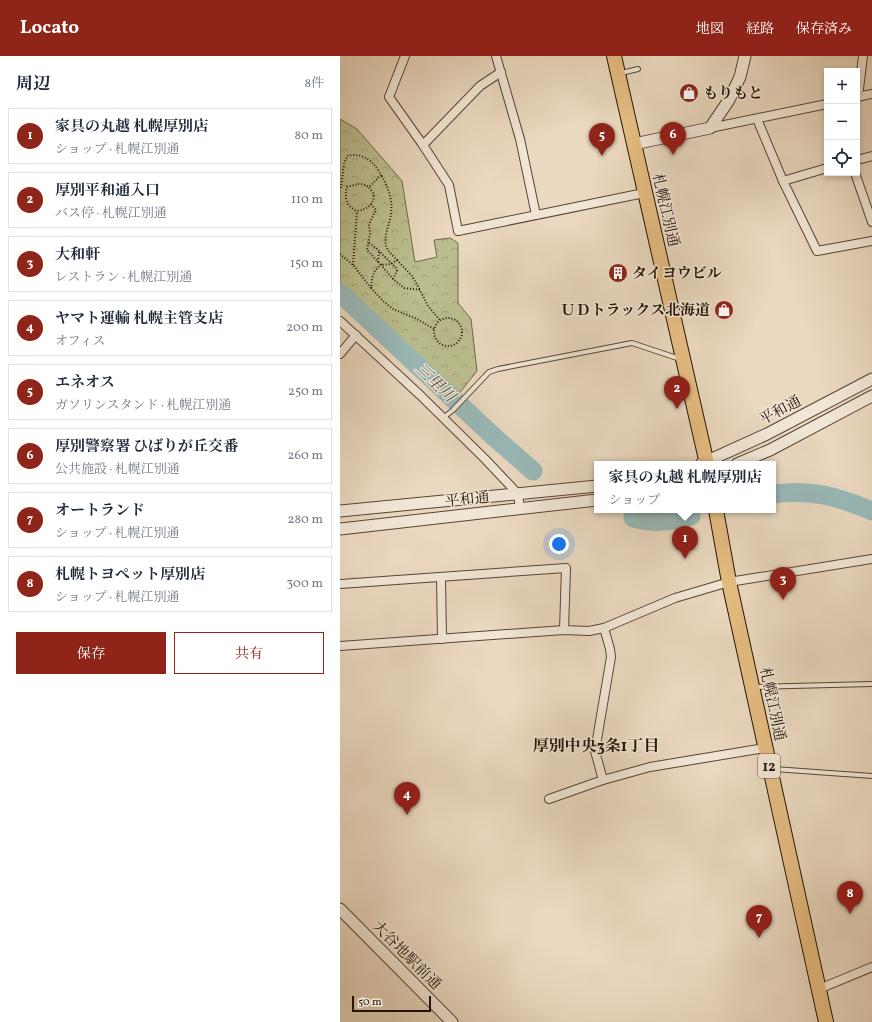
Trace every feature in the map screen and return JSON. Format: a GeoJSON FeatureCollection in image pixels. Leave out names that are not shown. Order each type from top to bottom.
{"type":"FeatureCollection","features":[{"type":"Feature","properties":{"kind":"highway","name":"札幌江別通"},"geometry":{"type":"LineString","coordinates":[[614,56],[705,461]]}},
{"type":"Feature","properties":{"kind":"highway","name":"札幌江別通"},"geometry":{"type":"LineString","coordinates":[[717,513],[729,582],[826,1022]]}},
{"type":"Feature","properties":{"kind":"street"},"geometry":{"type":"LineString","coordinates":[[405,56],[389,97],[449,185],[458,231],[644,193]]}},
{"type":"Feature","properties":{"kind":"street"},"geometry":{"type":"LineString","coordinates":[[496,56],[520,139],[536,215]]}},
{"type":"Feature","properties":{"kind":"street"},"geometry":{"type":"LineString","coordinates":[[710,128],[729,100],[738,82],[745,56]]}},
{"type":"Feature","properties":{"kind":"street"},"geometry":{"type":"LineString","coordinates":[[860,76],[863,56]]}},
{"type":"Feature","properties":{"kind":"street"},"geometry":{"type":"LineString","coordinates":[[423,145],[480,86],[501,72]]}},
{"type":"Feature","properties":{"kind":"street"},"geometry":{"type":"LineString","coordinates":[[860,96],[872,94]]}},
{"type":"Feature","properties":{"kind":"street"},"geometry":{"type":"LineString","coordinates":[[634,144],[824,105]]}},
{"type":"Feature","properties":{"kind":"street"},"geometry":{"type":"LineString","coordinates":[[757,119],[783,180],[817,251],[872,241]]}},
{"type":"Feature","properties":{"kind":"street"},"geometry":{"type":"LineString","coordinates":[[860,159],[872,156]]}},
{"type":"Feature","properties":{"kind":"street"},"geometry":{"type":"LineString","coordinates":[[783,180],[824,169]]}},
{"type":"Feature","properties":{"kind":"street"},"geometry":{"type":"LineString","coordinates":[[856,176],[872,222]]}},
{"type":"Feature","properties":{"kind":"street"},"geometry":{"type":"LineString","coordinates":[[340,321],[443,418],[518,494],[520,509]]}},
{"type":"Feature","properties":{"kind":"street"},"geometry":{"type":"LineString","coordinates":[[340,354],[356,335]]}},
{"type":"Feature","properties":{"kind":"street","name":"平和通"},"geometry":{"type":"LineString","coordinates":[[709,461],[767,434],[872,379]]}},
{"type":"Feature","properties":{"kind":"street","name":"平和通"},"geometry":{"type":"LineString","coordinates":[[744,461],[770,450],[872,396]]}},
{"type":"Feature","properties":{"kind":"street","name":"平和通"},"geometry":{"type":"LineString","coordinates":[[340,511],[594,486]]}},
{"type":"Feature","properties":{"kind":"street","name":"平和通"},"geometry":{"type":"LineString","coordinates":[[340,529],[594,500]]}},
{"type":"Feature","properties":{"kind":"street"},"geometry":{"type":"LineString","coordinates":[[340,646],[564,630],[589,631],[604,628],[675,598],[729,582],[872,560]]}},
{"type":"Feature","properties":{"kind":"street"},"geometry":{"type":"LineString","coordinates":[[340,584],[566,568],[564,630]]}},
{"type":"Feature","properties":{"kind":"street"},"geometry":{"type":"LineString","coordinates":[[441,578],[442,639]]}},
{"type":"Feature","properties":{"kind":"street"},"geometry":{"type":"LineString","coordinates":[[603,780],[595,751],[611,656],[604,628]]}},
{"type":"Feature","properties":{"kind":"street"},"geometry":{"type":"LineString","coordinates":[[549,799],[603,780],[650,767],[765,748]]}},
{"type":"Feature","properties":{"kind":"street","name":"大谷地駅前通"},"geometry":{"type":"LineString","coordinates":[[340,909],[452,1022]]}},
{"type":"Feature","properties":{"kind":"street"},"geometry":{"type":"LineString","coordinates":[[819,989],[872,967]]}},
{"type":"Feature","properties":{"kind":"lane"},"geometry":{"type":"LineString","coordinates":[[618,73],[638,69]]}},
{"type":"Feature","properties":{"kind":"lane"},"geometry":{"type":"LineString","coordinates":[[443,418],[467,396],[489,372],[632,343],[683,360]]}},
{"type":"Feature","properties":{"kind":"lane"},"geometry":{"type":"LineString","coordinates":[[752,687],[872,684]]}},
{"type":"Feature","properties":{"kind":"lane"},"geometry":{"type":"LineString","coordinates":[[769,768],[872,776]]}},
{"type":"Feature","properties":{"kind":"path"},"geometry":{"type":"LineString","coordinates":[[347,187],[345,198],[348,206],[357,211],[365,210],[371,204],[374,195],[369,187],[362,184],[340,188],[343,169],[347,156],[358,154],[371,161],[377,168],[387,185],[390,195],[391,214],[386,244],[387,249],[412,276],[428,306],[440,320]]}},
{"type":"Feature","properties":{"kind":"path"},"geometry":{"type":"LineString","coordinates":[[369,187],[381,175]]}},
{"type":"Feature","properties":{"kind":"path"},"geometry":{"type":"LineString","coordinates":[[371,204],[376,210],[370,224],[367,250],[393,279],[404,288],[410,290],[420,290]]}},
{"type":"Feature","properties":{"kind":"path"},"geometry":{"type":"LineString","coordinates":[[353,265],[357,211]]}},
{"type":"Feature","properties":{"kind":"path"},"geometry":{"type":"LineString","coordinates":[[369,242],[397,271],[393,279]]}},
{"type":"Feature","properties":{"kind":"path"},"geometry":{"type":"LineString","coordinates":[[378,262],[379,252]]}},
{"type":"Feature","properties":{"kind":"path"},"geometry":{"type":"LineString","coordinates":[[340,254],[353,265],[384,302],[393,309],[417,319],[434,329]]}},
{"type":"Feature","properties":{"kind":"path"},"geometry":{"type":"LineString","coordinates":[[371,288],[373,275],[376,268],[381,265],[391,264],[397,260]]}},
{"type":"Feature","properties":{"kind":"path"},"geometry":{"type":"LineString","coordinates":[[448,318],[456,320],[461,327],[462,331],[460,339],[454,345],[441,344],[436,338],[434,329],[440,320],[448,318]]}},
{"type":"Feature","properties":{"kind":"green space"},"geometry":{"type":"Polygon","coordinates":[[[340,119],[357,129],[402,181],[415,262],[437,257],[434,240],[450,238],[458,243],[458,303],[471,319],[477,371],[457,396],[340,295],[340,119]]]}},
{"type":"Feature","properties":{"kind":"waterway","name":"三里川"},"geometry":{"type":"LineString","coordinates":[[340,293],[493,436],[533,471]]}},
{"type":"Feature","properties":{"kind":"waterway","name":"三里川"},"geometry":{"type":"LineString","coordinates":[[776,494],[800,492],[824,495],[847,501],[872,511]]}},
{"type":"Feature","properties":{"kind":"waterway","name":"三里川"},"geometry":{"type":"LineString","coordinates":[[633,518],[662,522],[691,516]]}},
{"type":"Feature","properties":{"kind":"place","name":"もりもと"},"geometry":{"type":"Point","coordinates":[689,93]}},
{"type":"Feature","properties":{"kind":"place","name":"厚別警察署 ひばりが丘交番"},"geometry":{"type":"Point","coordinates":[673,155]}},
{"type":"Feature","properties":{"kind":"place","name":"エネオス"},"geometry":{"type":"Point","coordinates":[602,156]}},
{"type":"Feature","properties":{"kind":"place","name":"タイヨウビル"},"geometry":{"type":"Point","coordinates":[618,273]}},
{"type":"Feature","properties":{"kind":"place","name":"ＵＤトラックス北海道"},"geometry":{"type":"Point","coordinates":[724,310]}},
{"type":"Feature","properties":{"kind":"place","name":"厚別平和通入口"},"geometry":{"type":"Point","coordinates":[677,409]}},
{"type":"Feature","properties":{"kind":"place","name":"家具の丸越 札幌厚別店"},"geometry":{"type":"Point","coordinates":[685,559]}},
{"type":"Feature","properties":{"kind":"place","name":"大和軒"},"geometry":{"type":"Point","coordinates":[783,600]}},
{"type":"Feature","properties":{"kind":"place","name":"ヤマト運輸 札幌主管支店"},"geometry":{"type":"Point","coordinates":[407,815]}},
{"type":"Feature","properties":{"kind":"place","name":"札幌トヨペット厚別店"},"geometry":{"type":"Point","coordinates":[850,914]}},
{"type":"Feature","properties":{"kind":"place","name":"オートランド"},"geometry":{"type":"Point","coordinates":[759,938]}},
{"type":"Feature","properties":{"kind":"district","name":"厚別中央3条1丁目"},"geometry":{"type":"Point","coordinates":[596,745]}}]}
